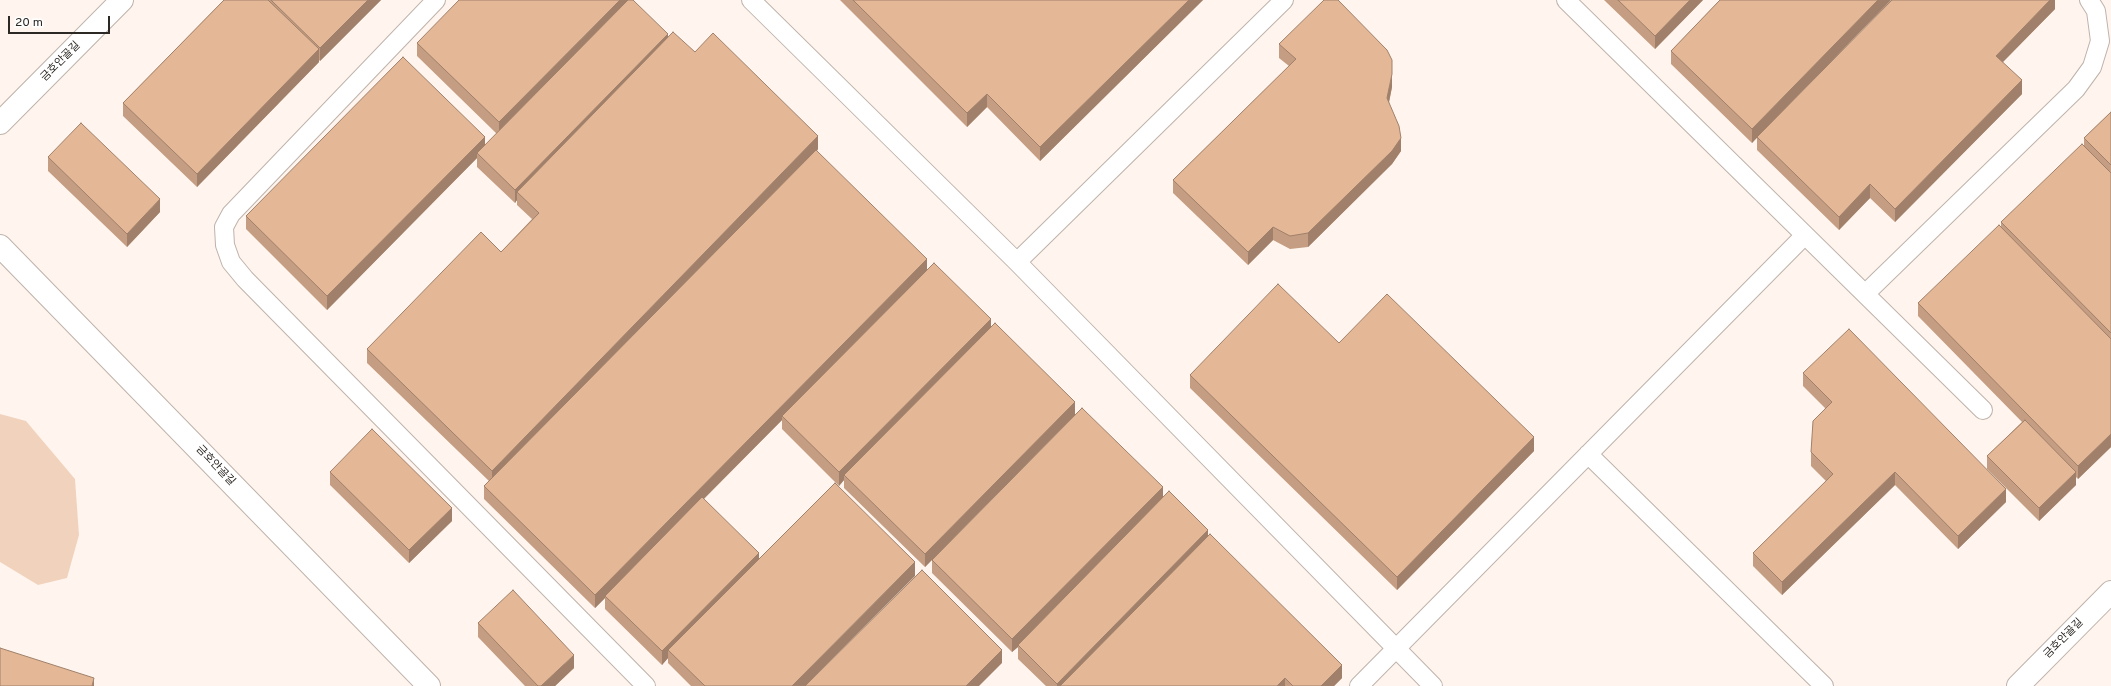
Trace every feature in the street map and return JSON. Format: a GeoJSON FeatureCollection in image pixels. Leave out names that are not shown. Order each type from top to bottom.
{"type":"FeatureCollection","features":[{"type":"Feature","properties":{"kind":"street","name":"금호안골길"},"geometry":{"type":"LineString","coordinates":[[0,123],[122,0]]}},
{"type":"Feature","properties":{"kind":"street","name":"금호안골길"},"geometry":{"type":"LineString","coordinates":[[0,246],[429,686]]}},
{"type":"Feature","properties":{"kind":"street","name":"금호안골길"},"geometry":{"type":"LineString","coordinates":[[2018,686],[2111,592]]}},
{"type":"Feature","properties":{"kind":"lane"},"geometry":{"type":"LineString","coordinates":[[436,0],[231,214],[224,227],[225,245],[232,262],[244,279],[646,686]]}},
{"type":"Feature","properties":{"kind":"lane"},"geometry":{"type":"LineString","coordinates":[[751,0],[1017,262],[1433,686]]}},
{"type":"Feature","properties":{"kind":"lane"},"geometry":{"type":"LineString","coordinates":[[1017,262],[1284,0]]}},
{"type":"Feature","properties":{"kind":"lane"},"geometry":{"type":"LineString","coordinates":[[1566,0],[1983,410]]}},
{"type":"Feature","properties":{"kind":"lane"},"geometry":{"type":"LineString","coordinates":[[1865,294],[2076,89],[2092,67],[2100,41],[2096,11],[2089,0]]}},
{"type":"Feature","properties":{"kind":"lane"},"geometry":{"type":"LineString","coordinates":[[1359,686],[1805,235]]}},
{"type":"Feature","properties":{"kind":"lane"},"geometry":{"type":"LineString","coordinates":[[1588,454],[1824,686]]}},
{"type":"Feature","properties":{"kind":"shaded area"},"geometry":{"type":"Polygon","coordinates":[[[0,414],[26,421],[75,479],[79,535],[67,578],[38,585],[0,562],[0,414]]]}},
{"type":"Feature","properties":{"kind":"building"},"geometry":{"type":"Polygon","coordinates":[[[224,0],[268,0],[319,49],[197,174],[123,103],[224,0]]]}},
{"type":"Feature","properties":{"kind":"building"},"geometry":{"type":"Polygon","coordinates":[[[271,0],[368,0],[320,48],[271,0]]]}},
{"type":"Feature","properties":{"kind":"building"},"geometry":{"type":"Polygon","coordinates":[[[459,0],[620,0],[499,122],[417,43],[459,0]]]}},
{"type":"Feature","properties":{"kind":"building"},"geometry":{"type":"Polygon","coordinates":[[[628,0],[633,0],[668,34],[515,190],[477,153],[628,0]]]}},
{"type":"Feature","properties":{"kind":"building"},"geometry":{"type":"Polygon","coordinates":[[[853,0],[1189,0],[1040,147],[987,94],[967,113],[853,0]]]}},
{"type":"Feature","properties":{"kind":"building"},"geometry":{"type":"Polygon","coordinates":[[[1324,0],[1338,0],[1387,50],[1392,60],[1392,74],[1387,98],[1399,126],[1401,138],[1392,151],[1308,233],[1290,236],[1273,227],[1248,252],[1173,180],[1296,59],[1279,44],[1324,0]]]}},
{"type":"Feature","properties":{"kind":"building"},"geometry":{"type":"Polygon","coordinates":[[[1618,0],[1690,0],[1655,36],[1618,0]]]}},
{"type":"Feature","properties":{"kind":"building"},"geometry":{"type":"Polygon","coordinates":[[[1720,0],[1878,0],[1752,129],[1671,51],[1720,0]]]}},
{"type":"Feature","properties":{"kind":"building"},"geometry":{"type":"Polygon","coordinates":[[[1892,0],[2050,0],[1996,56],[2022,80],[1895,209],[1870,184],[1839,217],[1757,137],[1892,0]]]}},
{"type":"Feature","properties":{"kind":"building"},"geometry":{"type":"Polygon","coordinates":[[[673,32],[695,52],[713,33],[818,136],[492,471],[367,349],[481,232],[501,252],[539,213],[517,192],[673,32]]]}},
{"type":"Feature","properties":{"kind":"building"},"geometry":{"type":"Polygon","coordinates":[[[403,57],[485,137],[327,296],[246,216],[403,57]]]}},
{"type":"Feature","properties":{"kind":"building"},"geometry":{"type":"Polygon","coordinates":[[[2111,112],[2111,165],[2084,138],[2111,112]]]}},
{"type":"Feature","properties":{"kind":"building"},"geometry":{"type":"Polygon","coordinates":[[[81,123],[160,199],[127,234],[48,157],[81,123]]]}},
{"type":"Feature","properties":{"kind":"building"},"geometry":{"type":"Polygon","coordinates":[[[2082,144],[2111,173],[2111,333],[2001,222],[2082,144]]]}},
{"type":"Feature","properties":{"kind":"building"},"geometry":{"type":"Polygon","coordinates":[[[816,150],[927,259],[595,595],[484,486],[816,150]]]}},
{"type":"Feature","properties":{"kind":"building"},"geometry":{"type":"Polygon","coordinates":[[[1999,225],[2111,339],[2111,434],[2078,466],[1918,303],[1999,225]]]}},
{"type":"Feature","properties":{"kind":"building"},"geometry":{"type":"Polygon","coordinates":[[[934,263],[991,319],[839,472],[782,416],[934,263]]]}},
{"type":"Feature","properties":{"kind":"building"},"geometry":{"type":"Polygon","coordinates":[[[1278,284],[1339,343],[1387,294],[1534,437],[1397,577],[1190,375],[1278,284]]]}},
{"type":"Feature","properties":{"kind":"building"},"geometry":{"type":"Polygon","coordinates":[[[995,323],[1075,402],[925,554],[844,475],[995,323]]]}},
{"type":"Feature","properties":{"kind":"building"},"geometry":{"type":"Polygon","coordinates":[[[1849,329],[2006,489],[1958,536],[1895,472],[1782,582],[1753,553],[1833,474],[1811,452],[1813,421],[1832,402],[1803,373],[1849,329]]]}},
{"type":"Feature","properties":{"kind":"building"},"geometry":{"type":"Polygon","coordinates":[[[1082,408],[1163,487],[1012,639],[932,560],[1082,408]]]}},
{"type":"Feature","properties":{"kind":"building"},"geometry":{"type":"Polygon","coordinates":[[[2025,420],[2076,472],[2039,508],[1987,456],[2025,420]]]}},
{"type":"Feature","properties":{"kind":"building"},"geometry":{"type":"Polygon","coordinates":[[[372,429],[452,508],[409,550],[330,472],[372,429]]]}},
{"type":"Feature","properties":{"kind":"building"},"geometry":{"type":"Polygon","coordinates":[[[835,483],[915,562],[792,686],[705,686],[668,650],[835,483]]]}},
{"type":"Feature","properties":{"kind":"building"},"geometry":{"type":"Polygon","coordinates":[[[1169,491],[1208,530],[1057,684],[1018,645],[1169,491]]]}},
{"type":"Feature","properties":{"kind":"building"},"geometry":{"type":"Polygon","coordinates":[[[702,497],[759,553],[662,651],[605,596],[702,497]]]}},
{"type":"Feature","properties":{"kind":"building"},"geometry":{"type":"Polygon","coordinates":[[[1210,534],[1342,665],[1321,686],[1293,686],[1285,678],[1277,686],[1060,686],[1210,534]]]}},
{"type":"Feature","properties":{"kind":"building"},"geometry":{"type":"Polygon","coordinates":[[[922,570],[1002,650],[966,686],[805,686],[922,570]]]}},
{"type":"Feature","properties":{"kind":"building"},"geometry":{"type":"Polygon","coordinates":[[[513,590],[574,655],[541,686],[538,686],[478,623],[513,590]]]}},
{"type":"Feature","properties":{"kind":"building"},"geometry":{"type":"Polygon","coordinates":[[[0,648],[94,678],[92,686],[0,686],[0,648]]]}}]}
